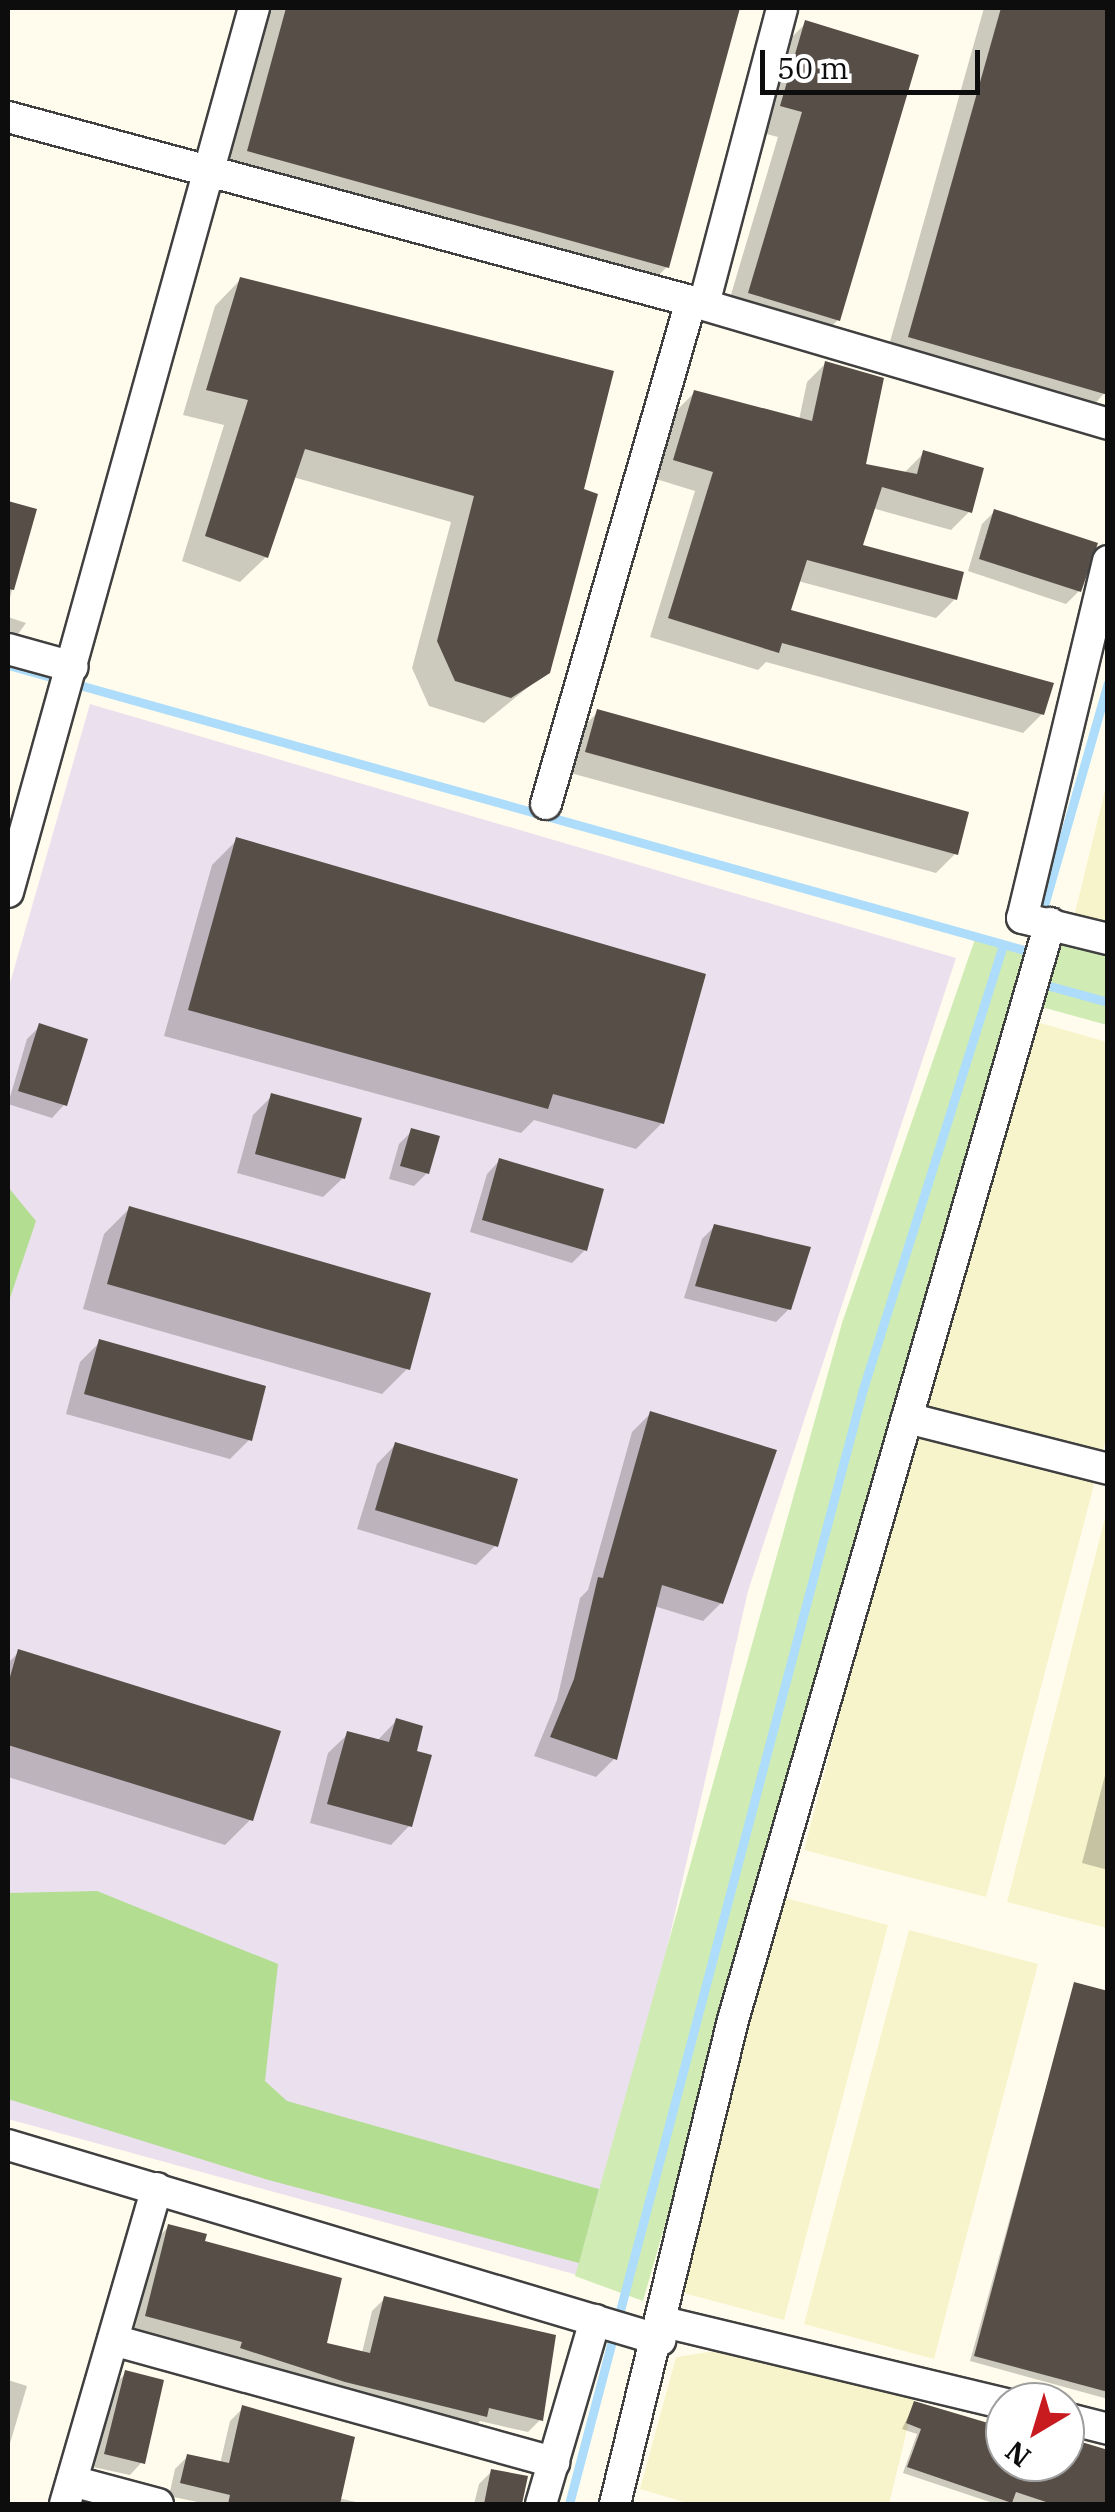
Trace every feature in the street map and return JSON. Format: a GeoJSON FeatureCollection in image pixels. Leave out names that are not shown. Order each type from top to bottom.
{"type":"FeatureCollection","features":[{"type":"Feature","properties":{"kind":"street"},"geometry":{"type":"LineString","coordinates":[[8,892],[254,8]]}},
{"type":"Feature","properties":{"kind":"street"},"geometry":{"type":"LineString","coordinates":[[546,804],[698,303],[782,8]]}},
{"type":"Feature","properties":{"kind":"street"},"geometry":{"type":"LineString","coordinates":[[8,117],[698,303],[1108,424]]}},
{"type":"Feature","properties":{"kind":"street"},"geometry":{"type":"LineString","coordinates":[[1108,561],[1022,918],[1108,939]]}},
{"type":"Feature","properties":{"kind":"street"},"geometry":{"type":"LineString","coordinates":[[8,649],[73,667]]}},
{"type":"Feature","properties":{"kind":"street"},"geometry":{"type":"LineString","coordinates":[[615,2504],[662,2331],[733,2020],[1050,924]]}},
{"type":"Feature","properties":{"kind":"street"},"geometry":{"type":"LineString","coordinates":[[907,1418],[1108,1469]]}},
{"type":"Feature","properties":{"kind":"street"},"geometry":{"type":"LineString","coordinates":[[8,2146],[595,2320],[985,2400]]}},
{"type":"Feature","properties":{"kind":"street"},"geometry":{"type":"LineString","coordinates":[[157,2188],[68,2492],[158,2504]]}},
{"type":"Feature","properties":{"kind":"street"},"geometry":{"type":"LineString","coordinates":[[541,2504],[595,2320]]}},
{"type":"Feature","properties":{"kind":"street"},"geometry":{"type":"LineString","coordinates":[[113,2340],[554,2462]]}},
{"type":"Feature","properties":{"kind":"shaded area"},"geometry":{"type":"Polygon","coordinates":[[[90,704],[956,958],[748,1591],[592,2279],[8,2119],[8,990],[90,704]]]}},
{"type":"Feature","properties":{"kind":"shaded area"},"geometry":{"type":"Polygon","coordinates":[[[1107,782],[1107,939],[1071,929],[1107,782]]]}},
{"type":"Feature","properties":{"kind":"shaded area"},"geometry":{"type":"Polygon","coordinates":[[[1023,1018],[1107,1042],[1107,1435],[986,1897],[804,1850],[1023,1018]]]}},
{"type":"Feature","properties":{"kind":"shaded area"},"geometry":{"type":"Polygon","coordinates":[[[1107,1510],[1107,1928],[1007,1902],[1107,1510]]]}},
{"type":"Feature","properties":{"kind":"shaded area"},"geometry":{"type":"Polygon","coordinates":[[[759,1891],[888,1925],[784,2320],[654,2285],[759,1891]]]}},
{"type":"Feature","properties":{"kind":"shaded area"},"geometry":{"type":"Polygon","coordinates":[[[909,1930],[1038,1964],[934,2359],[804,2324],[909,1930]]]}},
{"type":"Feature","properties":{"kind":"shaded area"},"geometry":{"type":"Polygon","coordinates":[[[715,2351],[915,2397],[889,2504],[691,2504],[640,2489],[676,2357],[715,2351]]]}},
{"type":"Feature","properties":{"kind":"green space"},"geometry":{"type":"Polygon","coordinates":[[[1047,934],[1107,948],[1107,1025],[1027,1003],[1047,934]]]}},
{"type":"Feature","properties":{"kind":"green space"},"geometry":{"type":"Polygon","coordinates":[[[975,939],[1031,952],[643,2301],[575,2276],[842,1323],[975,939]]]}},
{"type":"Feature","properties":{"kind":"green space"},"geometry":{"type":"Polygon","coordinates":[[[8,1187],[36,1221],[8,1304],[8,1187]]]}},
{"type":"Feature","properties":{"kind":"green space"},"geometry":{"type":"Polygon","coordinates":[[[97,1891],[278,1964],[265,2081],[287,2101],[599,2189],[579,2263],[265,2179],[8,2099],[8,1893],[97,1891]]]}},
{"type":"Feature","properties":{"kind":"building"},"geometry":{"type":"Polygon","coordinates":[[[286,8],[740,8],[669,268],[247,151],[286,8]]]}},
{"type":"Feature","properties":{"kind":"building"},"geometry":{"type":"Polygon","coordinates":[[[1001,8],[1108,8],[1108,395],[908,337],[1001,8]]]}},
{"type":"Feature","properties":{"kind":"building"},"geometry":{"type":"Polygon","coordinates":[[[805,20],[919,55],[840,321],[748,293],[802,112],[780,106],[805,20]]]}},
{"type":"Feature","properties":{"kind":"building"},"geometry":{"type":"Polygon","coordinates":[[[240,277],[614,371],[584,489],[598,494],[550,673],[511,698],[455,681],[437,641],[474,496],[305,449],[268,558],[205,536],[248,400],[206,390],[240,277]]]}},
{"type":"Feature","properties":{"kind":"building"},"geometry":{"type":"Polygon","coordinates":[[[825,361],[884,378],[866,464],[917,474],[923,450],[984,468],[972,513],[882,487],[863,545],[964,572],[957,600],[807,560],[791,610],[1054,683],[1044,715],[782,643],[779,653],[668,618],[713,472],[673,460],[694,390],[812,421],[825,361]]]}},
{"type":"Feature","properties":{"kind":"building"},"geometry":{"type":"Polygon","coordinates":[[[8,501],[37,509],[14,590],[8,589],[8,501]]]}},
{"type":"Feature","properties":{"kind":"building"},"geometry":{"type":"Polygon","coordinates":[[[994,509],[1098,543],[1081,592],[979,559],[994,509]]]}},
{"type":"Feature","properties":{"kind":"building"},"geometry":{"type":"Polygon","coordinates":[[[597,709],[969,812],[958,855],[585,752],[597,709]]]}},
{"type":"Feature","properties":{"kind":"building"},"geometry":{"type":"Polygon","coordinates":[[[236,837],[706,974],[664,1124],[553,1094],[548,1109],[188,1010],[236,837]]]}},
{"type":"Feature","properties":{"kind":"building"},"geometry":{"type":"Polygon","coordinates":[[[39,1023],[88,1039],[67,1106],[18,1091],[39,1023]]]}},
{"type":"Feature","properties":{"kind":"building"},"geometry":{"type":"Polygon","coordinates":[[[271,1093],[362,1118],[345,1179],[255,1154],[271,1093]]]}},
{"type":"Feature","properties":{"kind":"building"},"geometry":{"type":"Polygon","coordinates":[[[411,1128],[440,1136],[429,1174],[400,1166],[411,1128]]]}},
{"type":"Feature","properties":{"kind":"building"},"geometry":{"type":"Polygon","coordinates":[[[499,1158],[604,1189],[587,1251],[482,1220],[499,1158]]]}},
{"type":"Feature","properties":{"kind":"building"},"geometry":{"type":"Polygon","coordinates":[[[129,1206],[431,1293],[410,1370],[107,1284],[129,1206]]]}},
{"type":"Feature","properties":{"kind":"building"},"geometry":{"type":"Polygon","coordinates":[[[714,1224],[811,1247],[791,1310],[695,1286],[714,1224]]]}},
{"type":"Feature","properties":{"kind":"building"},"geometry":{"type":"Polygon","coordinates":[[[99,1339],[266,1386],[252,1441],[84,1394],[99,1339]]]}},
{"type":"Feature","properties":{"kind":"building"},"geometry":{"type":"Polygon","coordinates":[[[650,1411],[777,1450],[723,1604],[662,1585],[617,1760],[550,1737],[574,1679],[598,1577],[603,1578],[650,1411]]]}},
{"type":"Feature","properties":{"kind":"building"},"geometry":{"type":"Polygon","coordinates":[[[395,1442],[518,1479],[498,1547],[375,1510],[395,1442]]]}},
{"type":"Feature","properties":{"kind":"building"},"geometry":{"type":"Polygon","coordinates":[[[18,1649],[281,1731],[253,1821],[8,1745],[8,1684],[18,1649]]]}},
{"type":"Feature","properties":{"kind":"building"},"geometry":{"type":"Polygon","coordinates":[[[396,1718],[423,1726],[417,1751],[432,1755],[412,1827],[327,1804],[347,1731],[389,1742],[396,1718]]]}},
{"type":"Feature","properties":{"kind":"building"},"geometry":{"type":"Polygon","coordinates":[[[1074,1982],[1108,1991],[1108,2392],[1085,2386],[1085,2382],[1071,2382],[974,2356],[1074,1982]]]}},
{"type":"Feature","properties":{"kind":"building"},"geometry":{"type":"Polygon","coordinates":[[[168,2224],[207,2234],[205,2241],[342,2278],[327,2343],[370,2353],[384,2296],[556,2335],[543,2421],[489,2408],[487,2417],[345,2382],[240,2348],[242,2342],[145,2316],[168,2224]]]}},
{"type":"Feature","properties":{"kind":"building"},"geometry":{"type":"Polygon","coordinates":[[[125,2370],[164,2380],[145,2464],[104,2454],[125,2370]]]}},
{"type":"Feature","properties":{"kind":"building"},"geometry":{"type":"Polygon","coordinates":[[[914,2401],[985,2422],[985,2482],[1085,2482],[1085,2443],[1108,2450],[1108,2504],[1052,2504],[1016,2492],[1012,2503],[907,2467],[921,2429],[906,2423],[914,2401]]]}},
{"type":"Feature","properties":{"kind":"building"},"geometry":{"type":"Polygon","coordinates":[[[242,2405],[355,2437],[340,2504],[228,2504],[230,2495],[180,2483],[187,2454],[229,2463],[242,2405]]]}},
{"type":"Feature","properties":{"kind":"building"},"geometry":{"type":"Polygon","coordinates":[[[491,2469],[528,2476],[522,2504],[484,2504],[491,2469]]]}},
{"type":"Feature","properties":{"kind":"waterway"},"geometry":{"type":"LineString","coordinates":[[8,665],[1031,952]]}},
{"type":"Feature","properties":{"kind":"waterway"},"geometry":{"type":"LineString","coordinates":[[1041,916],[1108,683]]}},
{"type":"Feature","properties":{"kind":"waterway"},"geometry":{"type":"LineString","coordinates":[[569,2504],[863,1389],[1002,947]]}},
{"type":"Feature","properties":{"kind":"waterway"},"geometry":{"type":"LineString","coordinates":[[1039,983],[1108,1002]]}}]}
